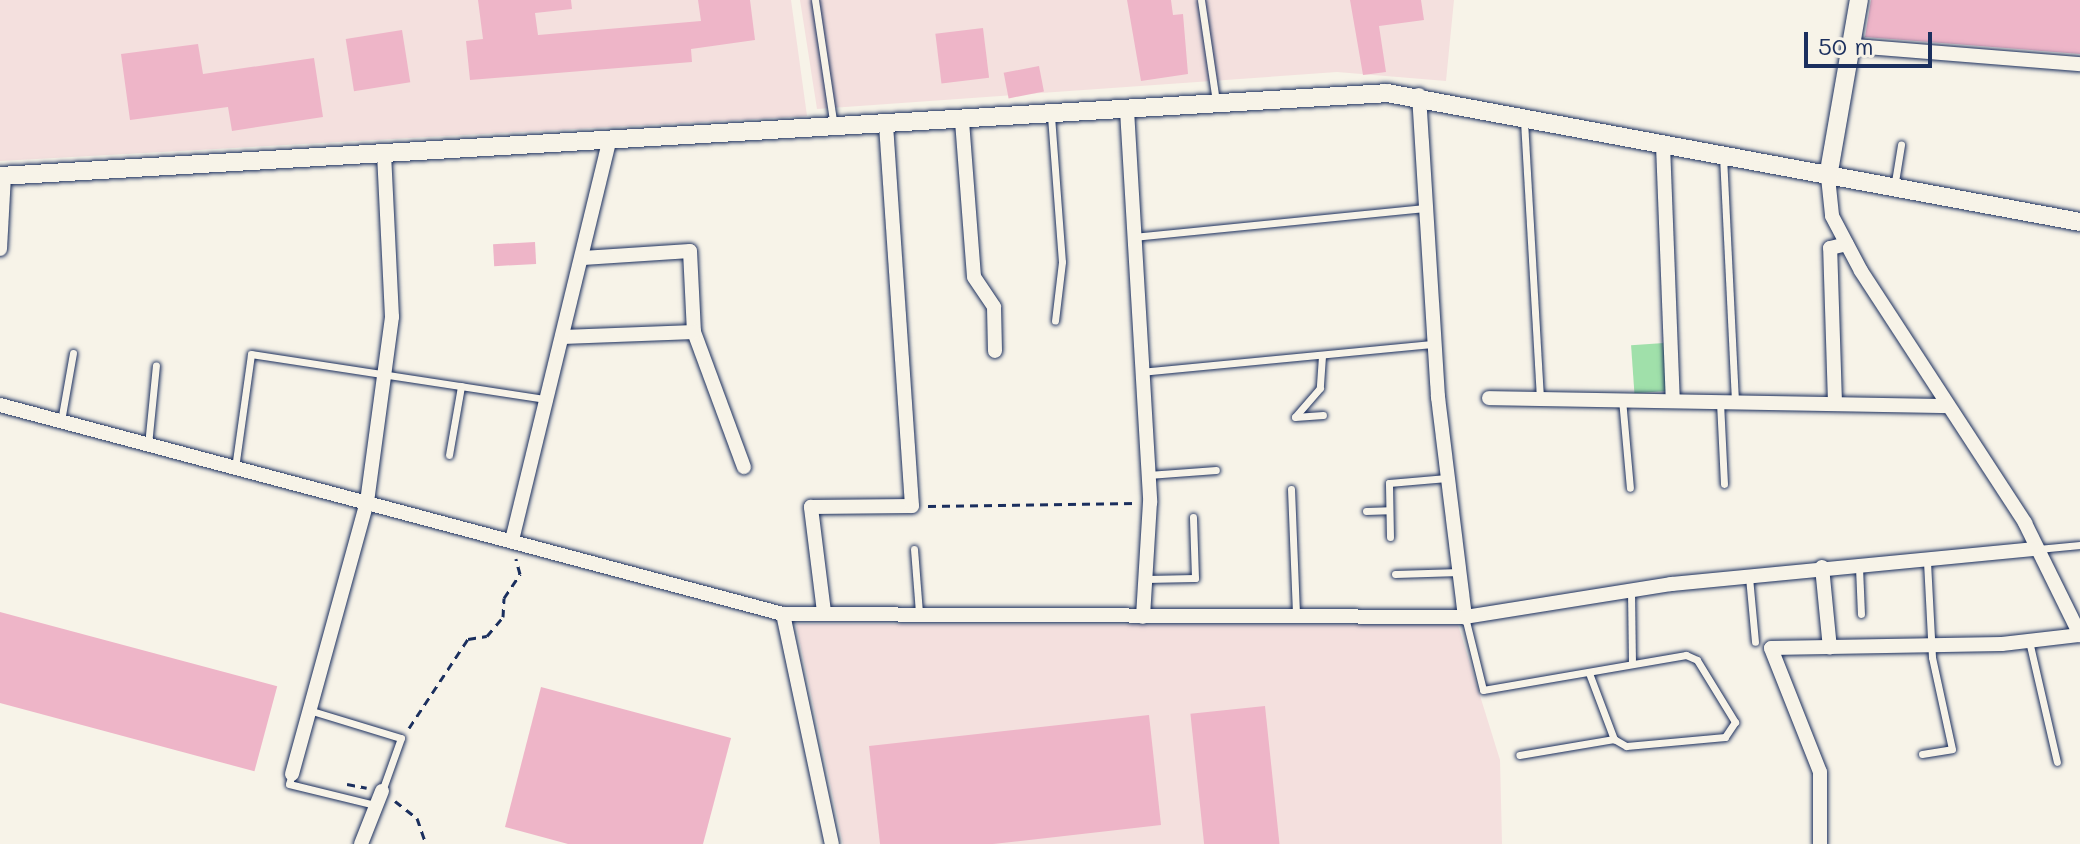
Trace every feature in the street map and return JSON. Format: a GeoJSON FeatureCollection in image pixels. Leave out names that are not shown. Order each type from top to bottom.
{"type":"FeatureCollection","features":[{"type":"Feature","properties":{"kind":"street"},"geometry":{"type":"LineString","coordinates":[[1820,844],[1820,772],[1771,648],[1933,646],[2080,635],[2036,549],[1832,216],[1828,177],[1855,46],[1859,0]]}},
{"type":"Feature","properties":{"kind":"street"},"geometry":{"type":"LineString","coordinates":[[1855,46],[2080,64]]}},
{"type":"Feature","properties":{"kind":"street"},"geometry":{"type":"LineString","coordinates":[[1419,95],[1436,343],[1465,617]]}},
{"type":"Feature","properties":{"kind":"street"},"geometry":{"type":"LineString","coordinates":[[0,249],[2,176],[834,129],[1216,103],[1419,95],[1894,190],[2080,222]]}},
{"type":"Feature","properties":{"kind":"street"},"geometry":{"type":"LineString","coordinates":[[1127,110],[1150,502],[1143,617]]}},
{"type":"Feature","properties":{"kind":"street"},"geometry":{"type":"LineString","coordinates":[[962,121],[974,277],[994,307],[995,351]]}},
{"type":"Feature","properties":{"kind":"street"},"geometry":{"type":"LineString","coordinates":[[824,612],[811,507],[912,506],[886,124]]}},
{"type":"Feature","properties":{"kind":"street"},"geometry":{"type":"LineString","coordinates":[[512,540],[609,141]]}},
{"type":"Feature","properties":{"kind":"street"},"geometry":{"type":"LineString","coordinates":[[1663,145],[1673,400]]}},
{"type":"Feature","properties":{"kind":"street"},"geometry":{"type":"LineString","coordinates":[[292,774],[312,711],[367,502],[392,317],[384,153]]}},
{"type":"Feature","properties":{"kind":"street"},"geometry":{"type":"LineString","coordinates":[[1835,403],[1830,248],[1847,244]]}},
{"type":"Feature","properties":{"kind":"street"},"geometry":{"type":"LineString","coordinates":[[583,258],[690,251],[694,332],[744,467]]}},
{"type":"Feature","properties":{"kind":"street"},"geometry":{"type":"LineString","coordinates":[[563,337],[694,332]]}},
{"type":"Feature","properties":{"kind":"street"},"geometry":{"type":"LineString","coordinates":[[1489,398],[1948,406]]}},
{"type":"Feature","properties":{"kind":"street"},"geometry":{"type":"LineString","coordinates":[[0,405],[783,614],[1465,617],[1631,590],[1822,567],[1859,567],[2036,549]]}},
{"type":"Feature","properties":{"kind":"street"},"geometry":{"type":"LineString","coordinates":[[1822,567],[1830,648]]}},
{"type":"Feature","properties":{"kind":"street"},"geometry":{"type":"LineString","coordinates":[[783,614],[832,844]]}},
{"type":"Feature","properties":{"kind":"street"},"geometry":{"type":"LineString","coordinates":[[361,844],[379,798]]}},
{"type":"Feature","properties":{"kind":"lane"},"geometry":{"type":"LineString","coordinates":[[815,0],[834,129]]}},
{"type":"Feature","properties":{"kind":"lane"},"geometry":{"type":"LineString","coordinates":[[1201,0],[1216,103]]}},
{"type":"Feature","properties":{"kind":"lane"},"geometry":{"type":"LineString","coordinates":[[1051,115],[1062,262],[1055,321]]}},
{"type":"Feature","properties":{"kind":"lane"},"geometry":{"type":"LineString","coordinates":[[1524,117],[1540,398]]}},
{"type":"Feature","properties":{"kind":"lane"},"geometry":{"type":"LineString","coordinates":[[1894,190],[1901,145]]}},
{"type":"Feature","properties":{"kind":"lane"},"geometry":{"type":"LineString","coordinates":[[1723,156],[1728,400],[1724,484]]}},
{"type":"Feature","properties":{"kind":"lane"},"geometry":{"type":"LineString","coordinates":[[1134,237],[1427,208]]}},
{"type":"Feature","properties":{"kind":"lane"},"geometry":{"type":"LineString","coordinates":[[1141,372],[1436,343]]}},
{"type":"Feature","properties":{"kind":"lane"},"geometry":{"type":"LineString","coordinates":[[61,421],[73,353]]}},
{"type":"Feature","properties":{"kind":"lane"},"geometry":{"type":"LineString","coordinates":[[235,468],[251,354],[547,400]]}},
{"type":"Feature","properties":{"kind":"lane"},"geometry":{"type":"LineString","coordinates":[[1322,356],[1320,388],[1295,417],[1323,415]]}},
{"type":"Feature","properties":{"kind":"lane"},"geometry":{"type":"LineString","coordinates":[[148,445],[156,365]]}},
{"type":"Feature","properties":{"kind":"lane"},"geometry":{"type":"LineString","coordinates":[[449,455],[461,386]]}},
{"type":"Feature","properties":{"kind":"lane"},"geometry":{"type":"LineString","coordinates":[[1622,399],[1630,488]]}},
{"type":"Feature","properties":{"kind":"lane"},"geometry":{"type":"LineString","coordinates":[[1148,475],[1216,470]]}},
{"type":"Feature","properties":{"kind":"lane"},"geometry":{"type":"LineString","coordinates":[[1390,537],[1389,483],[1449,478]]}},
{"type":"Feature","properties":{"kind":"lane"},"geometry":{"type":"LineString","coordinates":[[1291,489],[1296,614]]}},
{"type":"Feature","properties":{"kind":"lane"},"geometry":{"type":"LineString","coordinates":[[1366,511],[1389,510]]}},
{"type":"Feature","properties":{"kind":"lane"},"geometry":{"type":"LineString","coordinates":[[1146,579],[1195,578],[1193,517]]}},
{"type":"Feature","properties":{"kind":"lane"},"geometry":{"type":"LineString","coordinates":[[2036,549],[2080,545]]}},
{"type":"Feature","properties":{"kind":"lane"},"geometry":{"type":"LineString","coordinates":[[914,549],[919,613]]}},
{"type":"Feature","properties":{"kind":"lane"},"geometry":{"type":"LineString","coordinates":[[1922,754],[1952,749],[1933,646],[1927,561]]}},
{"type":"Feature","properties":{"kind":"lane"},"geometry":{"type":"LineString","coordinates":[[1859,567],[1861,614]]}},
{"type":"Feature","properties":{"kind":"lane"},"geometry":{"type":"LineString","coordinates":[[1395,574],[1460,572]]}},
{"type":"Feature","properties":{"kind":"lane"},"geometry":{"type":"LineString","coordinates":[[1749,576],[1755,642]]}},
{"type":"Feature","properties":{"kind":"lane"},"geometry":{"type":"LineString","coordinates":[[1631,590],[1632,664]]}},
{"type":"Feature","properties":{"kind":"lane"},"geometry":{"type":"LineString","coordinates":[[1465,617],[1483,690],[1632,664],[1697,660],[1735,722],[1725,737],[1626,746],[1614,739],[1589,673]]}},
{"type":"Feature","properties":{"kind":"lane"},"geometry":{"type":"LineString","coordinates":[[2029,641],[2057,762]]}},
{"type":"Feature","properties":{"kind":"lane"},"geometry":{"type":"LineString","coordinates":[[292,774],[289,784],[379,798],[401,738],[312,711]]}},
{"type":"Feature","properties":{"kind":"lane"},"geometry":{"type":"LineString","coordinates":[[1519,755],[1614,739]]}},
{"type":"Feature","properties":{"kind":"path"},"geometry":{"type":"LineString","coordinates":[[912,506],[1150,502]]}},
{"type":"Feature","properties":{"kind":"path"},"geometry":{"type":"LineString","coordinates":[[401,738],[468,639],[487,636],[503,617],[504,598],[520,574],[512,540]]}},
{"type":"Feature","properties":{"kind":"path"},"geometry":{"type":"LineString","coordinates":[[379,798],[417,818],[426,844]]}},
{"type":"Feature","properties":{"kind":"shaded area"},"geometry":{"type":"Polygon","coordinates":[[[0,0],[791,0],[807,116],[0,161],[0,0]]]}},
{"type":"Feature","properties":{"kind":"shaded area"},"geometry":{"type":"Polygon","coordinates":[[[800,0],[1454,0],[1446,81],[1337,72],[817,109],[800,0]]]}},
{"type":"Feature","properties":{"kind":"shaded area"},"geometry":{"type":"Polygon","coordinates":[[[796,624],[1458,625],[1500,760],[1502,844],[843,844],[796,624]]]}},
{"type":"Feature","properties":{"kind":"green space"},"geometry":{"type":"Polygon","coordinates":[[[1664,343],[1667,391],[1634,393],[1631,345],[1664,343]]]}},
{"type":"Feature","properties":{"kind":"building"},"geometry":{"type":"Polygon","coordinates":[[[478,0],[571,0],[572,9],[535,13],[538,35],[701,21],[698,0],[750,0],[755,40],[691,49],[692,62],[470,80],[466,41],[483,39],[478,0]]]}},
{"type":"Feature","properties":{"kind":"building"},"geometry":{"type":"Polygon","coordinates":[[[1127,0],[1171,0],[1173,15],[1183,14],[1188,74],[1141,81],[1127,0]]]}},
{"type":"Feature","properties":{"kind":"building"},"geometry":{"type":"Polygon","coordinates":[[[1350,0],[1421,0],[1424,20],[1379,26],[1386,72],[1363,75],[1350,0]]]}},
{"type":"Feature","properties":{"kind":"building"},"geometry":{"type":"Polygon","coordinates":[[[1871,0],[2080,0],[2080,54],[1865,37],[1871,0]]]}},
{"type":"Feature","properties":{"kind":"building"},"geometry":{"type":"Polygon","coordinates":[[[983,28],[989,78],[941,83],[935,34],[983,28]]]}},
{"type":"Feature","properties":{"kind":"building"},"geometry":{"type":"Polygon","coordinates":[[[402,30],[410,82],[354,91],[346,39],[402,30]]]}},
{"type":"Feature","properties":{"kind":"building"},"geometry":{"type":"Polygon","coordinates":[[[198,44],[203,74],[314,58],[323,117],[232,131],[228,107],[130,120],[121,54],[198,44]]]}},
{"type":"Feature","properties":{"kind":"building"},"geometry":{"type":"Polygon","coordinates":[[[1039,66],[1044,92],[1009,98],[1004,73],[1039,66]]]}},
{"type":"Feature","properties":{"kind":"building"},"geometry":{"type":"Polygon","coordinates":[[[535,242],[536,264],[494,266],[493,244],[535,242]]]}},
{"type":"Feature","properties":{"kind":"building"},"geometry":{"type":"Polygon","coordinates":[[[0,612],[277,686],[254,771],[0,703],[0,612]]]}},
{"type":"Feature","properties":{"kind":"building"},"geometry":{"type":"Polygon","coordinates":[[[541,687],[731,738],[703,844],[568,844],[505,827],[541,687]]]}},
{"type":"Feature","properties":{"kind":"building"},"geometry":{"type":"Polygon","coordinates":[[[1265,706],[1280,844],[1204,844],[1190,714],[1265,706]]]}},
{"type":"Feature","properties":{"kind":"building"},"geometry":{"type":"Polygon","coordinates":[[[1149,715],[1161,825],[993,844],[880,844],[869,746],[1149,715]]]}}]}
